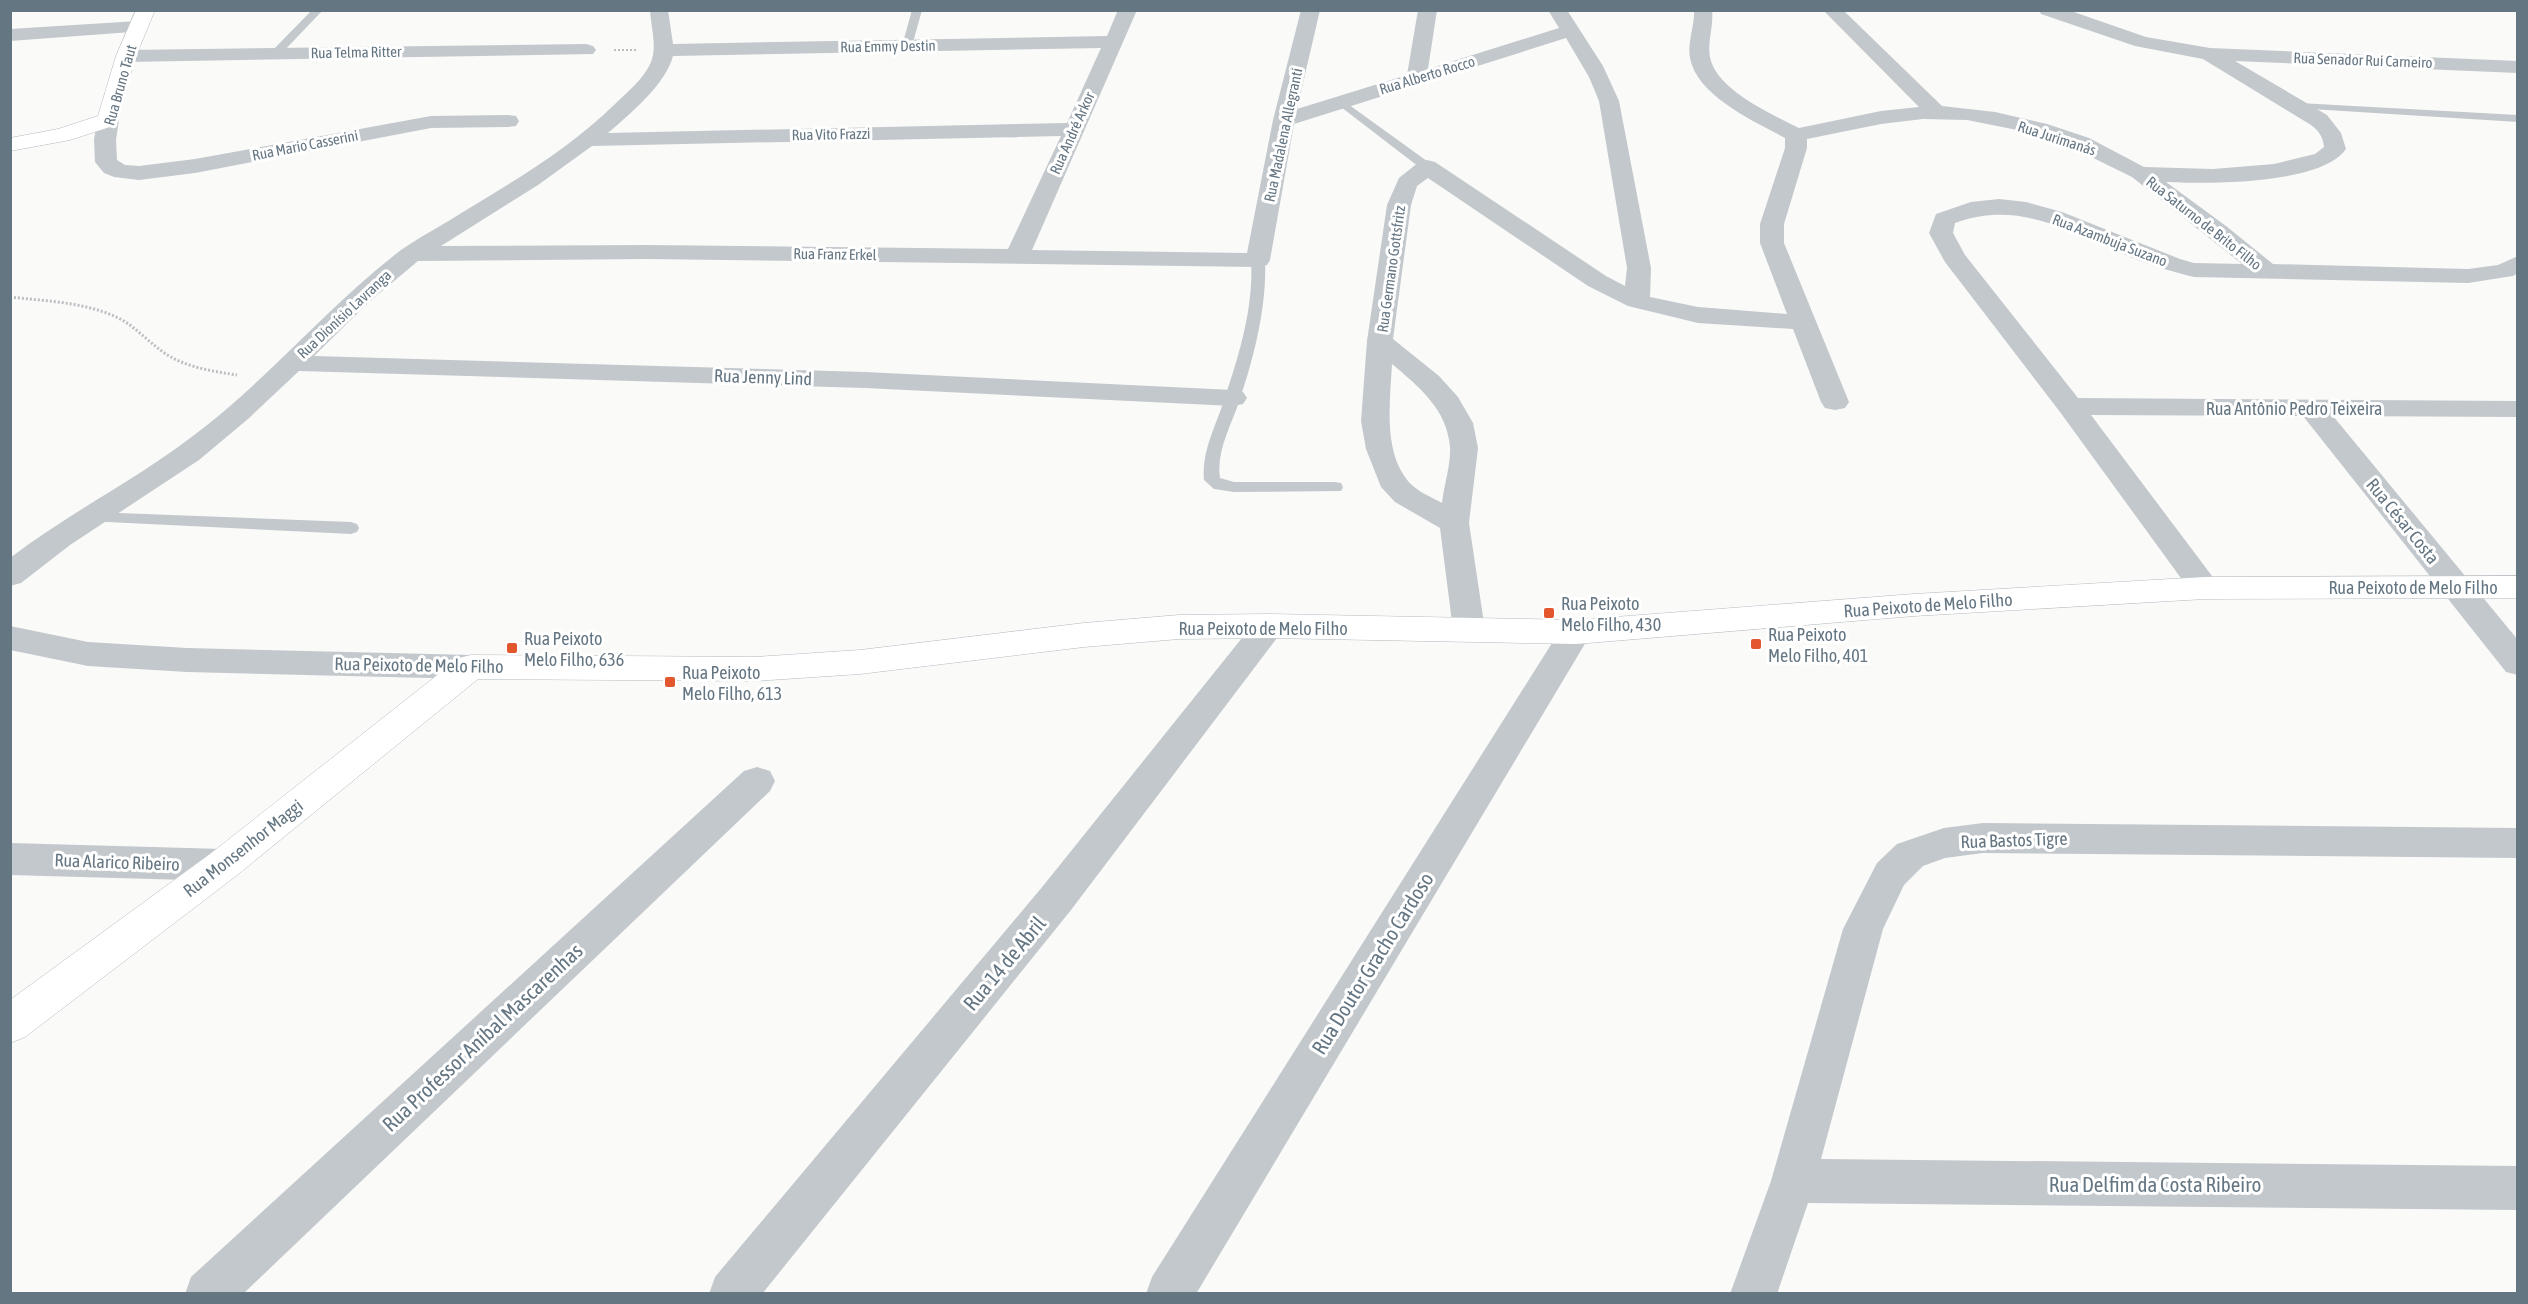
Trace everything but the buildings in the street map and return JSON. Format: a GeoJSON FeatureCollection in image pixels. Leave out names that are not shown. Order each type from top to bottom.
{"type":"FeatureCollection","features":[{"type":"Feature","properties":{"kind":"street"},"geometry":{"type":"LineString","coordinates":[[659,10],[664,50]]}},
{"type":"Feature","properties":{"kind":"street","name":"Rua André Arkor"},"geometry":{"type":"LineString","coordinates":[[1017,257],[1128,10]]}},
{"type":"Feature","properties":{"kind":"street","name":"Rua Madalena Allegranti"},"geometry":{"type":"LineString","coordinates":[[1258,260],[1284,120],[1311,10]]}},
{"type":"Feature","properties":{"kind":"street"},"geometry":{"type":"LineString","coordinates":[[1416,79],[1428,10]]}},
{"type":"Feature","properties":{"kind":"street"},"geometry":{"type":"LineString","coordinates":[[1557,10],[1602,81],[1609,101],[1639,268],[1637,301]]}},
{"type":"Feature","properties":{"kind":"street"},"geometry":{"type":"LineString","coordinates":[[1703,10],[1700,57],[1705,71],[1717,86],[1736,101],[1796,135],[1796,148],[1772,224],[1772,243],[1835,402]]}},
{"type":"Feature","properties":{"kind":"street"},"geometry":{"type":"LineString","coordinates":[[1832,10],[1935,111]]}},
{"type":"Feature","properties":{"kind":"street","name":"Rua Jurimanás"},"geometry":{"type":"LineString","coordinates":[[1796,135],[1896,113],[1935,111],[1969,114],[2075,140],[2140,173],[2205,174],[2275,171],[2313,164],[2330,156],[2335,148],[2334,137],[2329,129],[2299,106],[2260,86],[2209,54],[2142,42],[2048,10]]}},
{"type":"Feature","properties":{"kind":"street"},"geometry":{"type":"LineString","coordinates":[[10,35],[142,19]]}},
{"type":"Feature","properties":{"kind":"street","name":"Rua Bruno Taut"},"geometry":{"type":"LineString","coordinates":[[106,162],[105,140],[108,120],[126,56],[142,19]]}},
{"type":"Feature","properties":{"kind":"street","name":"Rua Alberto Rocco"},"geometry":{"type":"LineString","coordinates":[[1284,120],[1570,31]]}},
{"type":"Feature","properties":{"kind":"street","name":"Rua Emmy Destin"},"geometry":{"type":"LineString","coordinates":[[664,50],[1112,42]]}},
{"type":"Feature","properties":{"kind":"street","name":"Rua Telma Ritter"},"geometry":{"type":"LineString","coordinates":[[126,56],[586,50]]}},
{"type":"Feature","properties":{"kind":"street","name":"Rua Dionísio Lavranga"},"geometry":{"type":"LineString","coordinates":[[10,575],[33,556],[179,462],[284,371],[363,292],[412,254],[588,140],[621,111],[652,77],[662,62],[664,50]]}},
{"type":"Feature","properties":{"kind":"street","name":"Rua Senador Rui Carneiro"},"geometry":{"type":"LineString","coordinates":[[2209,54],[2517,67]]}},
{"type":"Feature","properties":{"kind":"street"},"geometry":{"type":"LineString","coordinates":[[10,145],[46,139],[108,120]]}},
{"type":"Feature","properties":{"kind":"street","name":"Rua Mario Casserini"},"geometry":{"type":"LineString","coordinates":[[106,162],[112,168],[122,172],[159,171],[431,122],[508,121]]}},
{"type":"Feature","properties":{"kind":"street","name":"Rua Vito Frazzi"},"geometry":{"type":"LineString","coordinates":[[588,140],[1074,129]]}},
{"type":"Feature","properties":{"kind":"street"},"geometry":{"type":"LineString","coordinates":[[1427,166],[1597,281],[1637,301],[1694,316],[1802,322]]}},
{"type":"Feature","properties":{"kind":"street","name":"Rua Germano Gottsfritz"},"geometry":{"type":"LineString","coordinates":[[1427,166],[1407,183],[1402,192],[1380,341],[1375,421],[1380,448],[1391,480],[1405,495],[1454,523]]}},
{"type":"Feature","properties":{"kind":"street","name":"Rua Saturno de Brito Filho"},"geometry":{"type":"LineString","coordinates":[[2140,173],[2218,231],[2268,273]]}},
{"type":"Feature","properties":{"kind":"street","name":"Rua Azambuja Suzano"},"geometry":{"type":"LineString","coordinates":[[2205,588],[2070,406],[1954,257],[1941,233],[1944,219],[1962,210],[1981,207],[2004,206],[2029,210],[2088,228],[2157,260],[2194,270],[2468,276],[2504,271],[2517,263]]}},
{"type":"Feature","properties":{"kind":"street","name":"Rua Franz Erkel"},"geometry":{"type":"LineString","coordinates":[[412,254],[636,252],[1258,260]]}},
{"type":"Feature","properties":{"kind":"street"},"geometry":{"type":"LineString","coordinates":[[1380,341],[1429,382],[1448,404],[1459,423],[1464,448],[1454,523],[1469,630]]}},
{"type":"Feature","properties":{"kind":"street","name":"Rua Jenny Lind"},"geometry":{"type":"LineString","coordinates":[[284,371],[865,380],[1233,398]]}},
{"type":"Feature","properties":{"kind":"street","name":"Rua Antônio Pedro Teixeira"},"geometry":{"type":"LineString","coordinates":[[2070,406],[2517,410]]}},
{"type":"Feature","properties":{"kind":"street","name":"Rua César Costa"},"geometry":{"type":"LineString","coordinates":[[2311,408],[2517,663]]}},
{"type":"Feature","properties":{"kind":"street","name":"Rua Peixoto de Melo Filho"},"geometry":{"type":"LineString","coordinates":[[10,638],[88,654],[186,660],[471,667],[755,669],[860,662],[1084,635],[1179,627],[1269,626],[1576,632],[1914,605],[2205,588],[2517,587]]}},
{"type":"Feature","properties":{"kind":"street","name":"Rua 14 de Abril"},"geometry":{"type":"LineString","coordinates":[[732,1293],[1057,898],[1269,626]]}},
{"type":"Feature","properties":{"kind":"street","name":"Rua Doutor Gracho Cardoso"},"geometry":{"type":"LineString","coordinates":[[1169,1293],[1576,632]]}},
{"type":"Feature","properties":{"kind":"street","name":"Rua Monsenhor Maggi"},"geometry":{"type":"LineString","coordinates":[[10,1024],[223,865],[471,667]]}},
{"type":"Feature","properties":{"kind":"street","name":"Rua Professor Aníbal Mascarenhas"},"geometry":{"type":"LineString","coordinates":[[208,1293],[757,781]]}},
{"type":"Feature","properties":{"kind":"street","name":"Rua Bastos Tigre"},"geometry":{"type":"LineString","coordinates":[[1753,1293],[1793,1181],[1863,929],[1890,874],[1910,855],[1944,843],[1983,838],[2517,843]]}},
{"type":"Feature","properties":{"kind":"street","name":"Rua Alarico Ribeiro"},"geometry":{"type":"LineString","coordinates":[[10,859],[223,865]]}},
{"type":"Feature","properties":{"kind":"street","name":"Rua Delfim da Costa Ribeiro"},"geometry":{"type":"LineString","coordinates":[[1793,1181],[2517,1188]]}},
{"type":"Feature","properties":{"kind":"lane"},"geometry":{"type":"LineString","coordinates":[[276,53],[318,10]]}},
{"type":"Feature","properties":{"kind":"lane"},"geometry":{"type":"LineString","coordinates":[[907,46],[917,10]]}},
{"type":"Feature","properties":{"kind":"lane"},"geometry":{"type":"LineString","coordinates":[[1341,102],[1427,166]]}},
{"type":"Feature","properties":{"kind":"lane"},"geometry":{"type":"LineString","coordinates":[[2299,106],[2517,119]]}},
{"type":"Feature","properties":{"kind":"lane"},"geometry":{"type":"LineString","coordinates":[[1258,260],[1256,299],[1233,398],[1210,463],[1212,480],[1220,485],[1234,487],[1335,487]]}},
{"type":"Feature","properties":{"kind":"lane"},"geometry":{"type":"LineString","coordinates":[[93,517],[351,528]]}},
{"type":"Feature","properties":{"kind":"path"},"geometry":{"type":"LineString","coordinates":[[586,50],[664,50]]}},
{"type":"Feature","properties":{"kind":"path"},"geometry":{"type":"LineString","coordinates":[[10,297],[81,307],[114,316],[132,325],[163,352],[183,363],[213,371],[284,371]]}},
{"type":"Feature","properties":{"kind":"place","name":"Rua Peixoto Melo Filho, 430"},"geometry":{"type":"Point","coordinates":[1549,613]}},
{"type":"Feature","properties":{"kind":"place","name":"Rua Peixoto Melo Filho, 401"},"geometry":{"type":"Point","coordinates":[1756,644]}},
{"type":"Feature","properties":{"kind":"place","name":"Rua Peixoto Melo Filho, 636"},"geometry":{"type":"Point","coordinates":[512,648]}},
{"type":"Feature","properties":{"kind":"place","name":"Rua Peixoto Melo Filho, 613"},"geometry":{"type":"Point","coordinates":[670,682]}}]}
